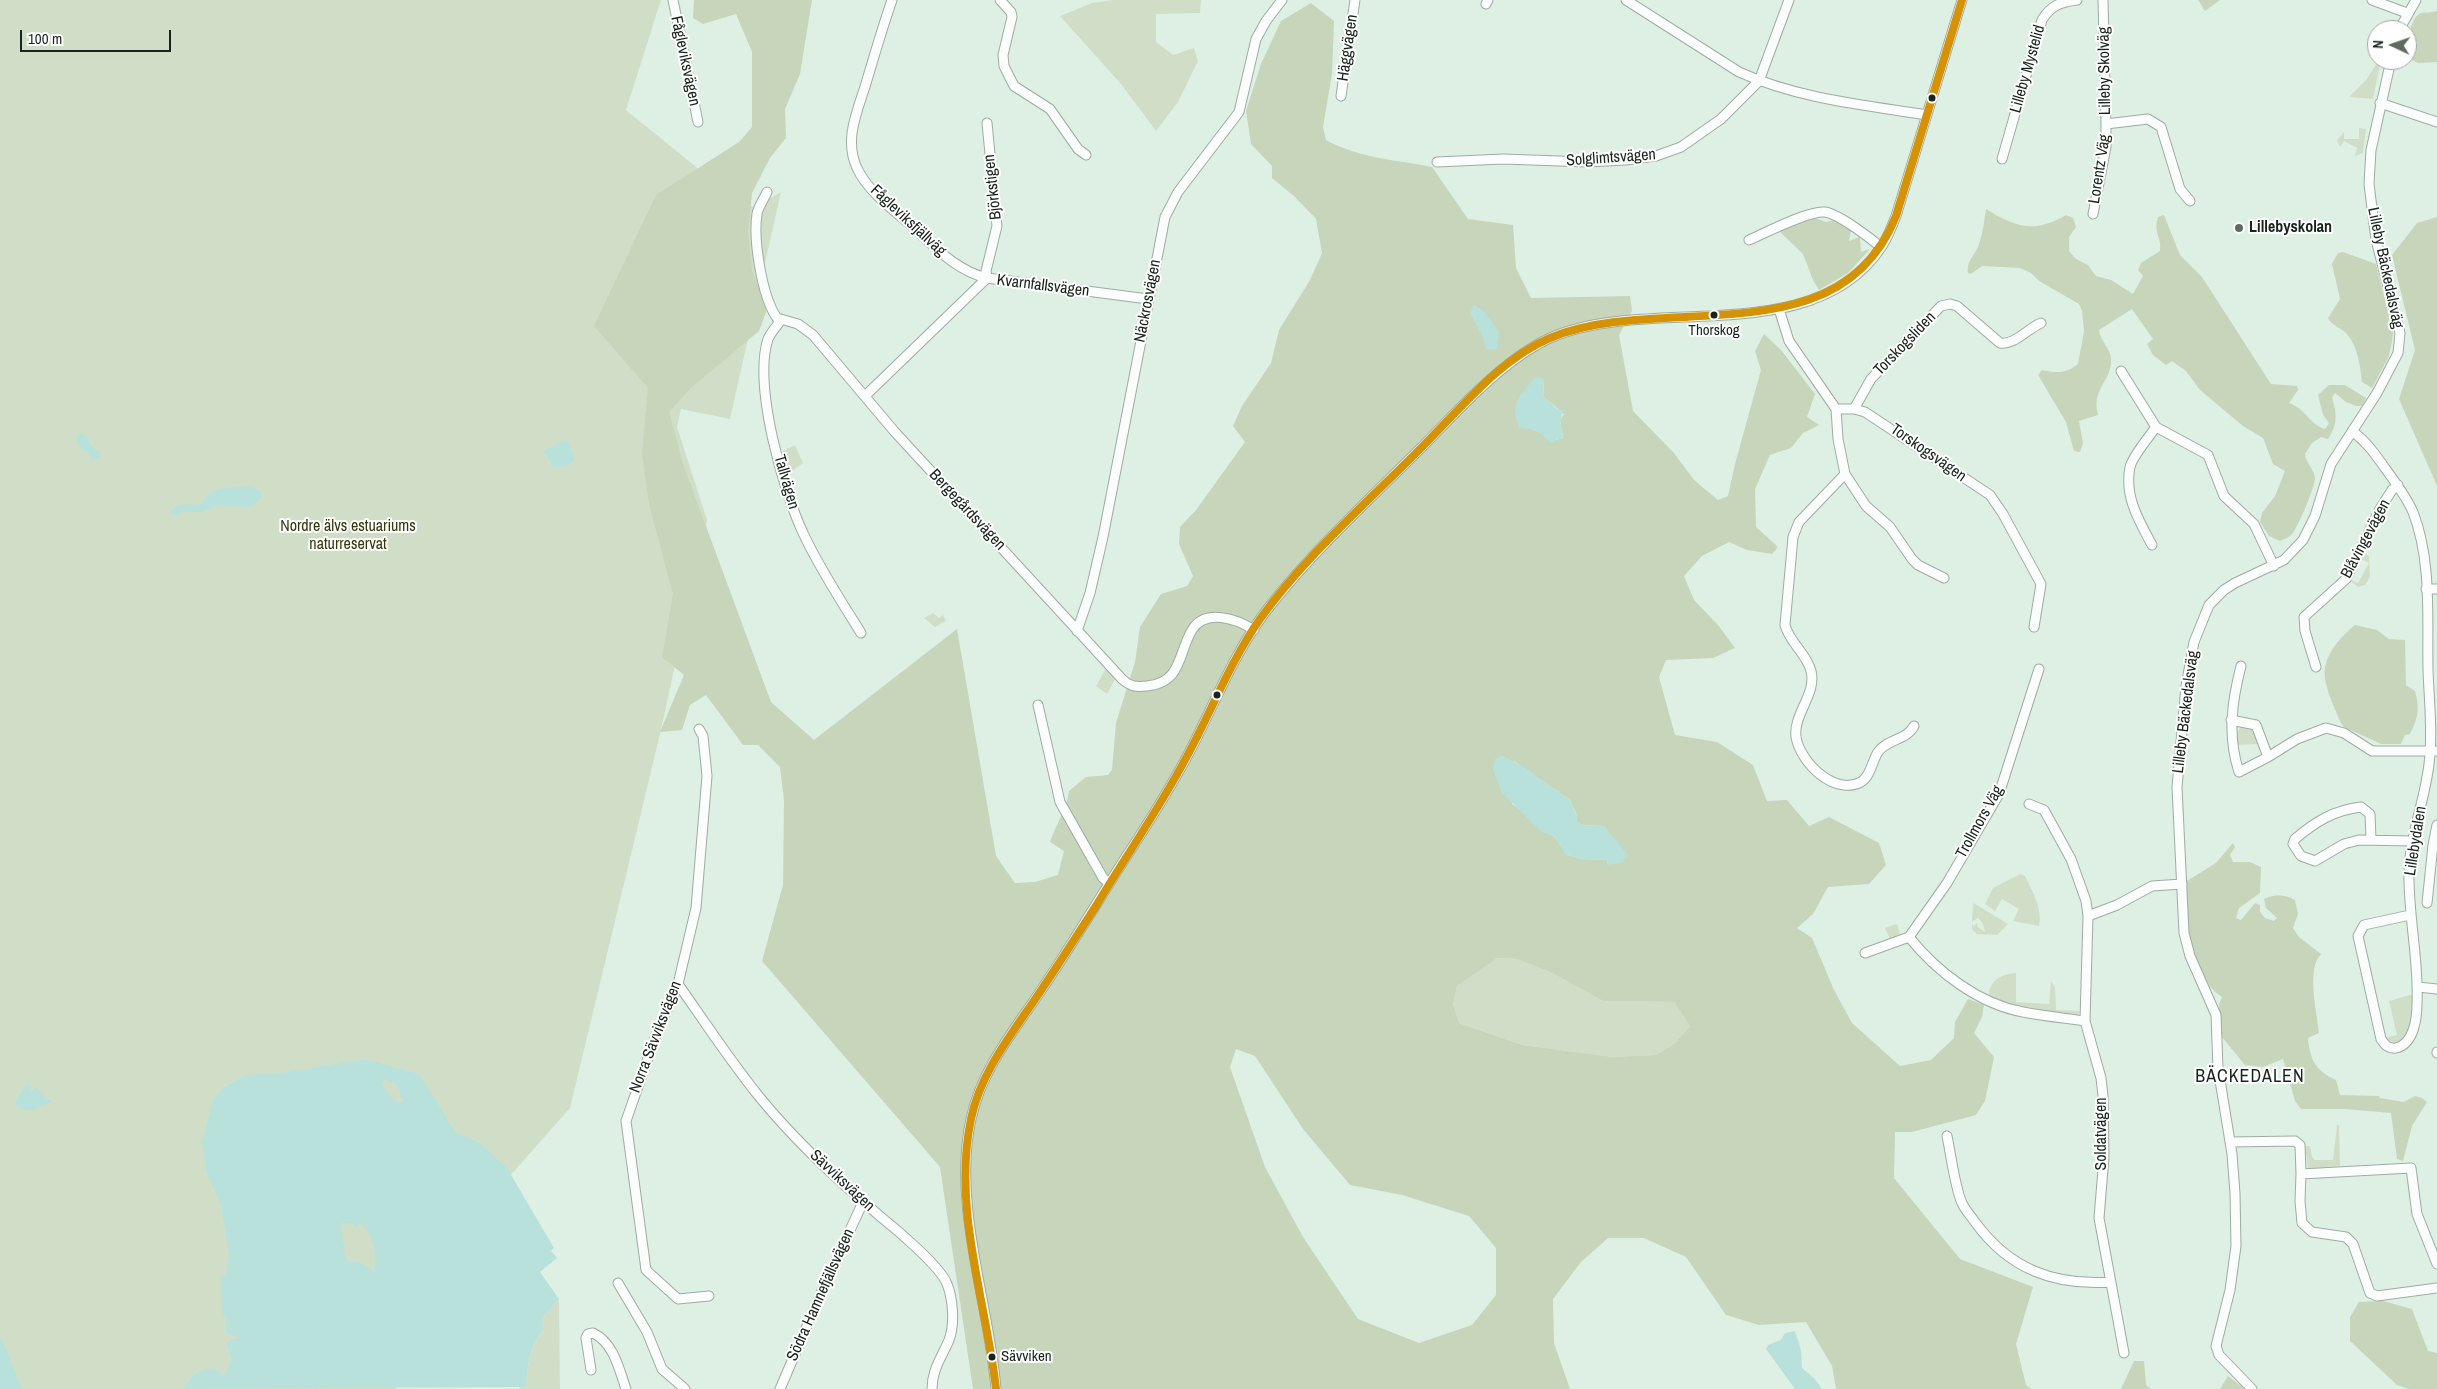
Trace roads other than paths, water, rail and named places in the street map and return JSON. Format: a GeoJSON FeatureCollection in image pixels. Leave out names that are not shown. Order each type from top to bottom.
{"type":"FeatureCollection","features":[{"type":"Feature","properties":{"kind":"street","name":"Fågleviksvägen"},"geometry":{"type":"LineString","coordinates":[[673,0],[698,122]]}},
{"type":"Feature","properties":{"kind":"street","name":"Fågleviksfjällväg"},"geometry":{"type":"LineString","coordinates":[[892,0],[854,116],[852,141],[856,166],[864,181],[882,200],[952,262],[971,275],[988,278]]}},
{"type":"Feature","properties":{"kind":"street"},"geometry":{"type":"LineString","coordinates":[[1000,0],[1011,12],[1012,16],[1003,55],[1004,66],[1014,86],[1050,109],[1078,149],[1086,155]]}},
{"type":"Feature","properties":{"kind":"street","name":"Näckrosvägen"},"geometry":{"type":"LineString","coordinates":[[1077,630],[1090,593],[1103,537],[1165,216],[1170,205],[1239,112],[1256,39],[1266,21],[1282,0]]}},
{"type":"Feature","properties":{"kind":"street","name":"Häggvägen"},"geometry":{"type":"LineString","coordinates":[[1341,96],[1355,0]]}},
{"type":"Feature","properties":{"kind":"street"},"geometry":{"type":"LineString","coordinates":[[1626,0],[1739,72],[1759,81],[1833,101],[1927,115]]}},
{"type":"Feature","properties":{"kind":"street"},"geometry":{"type":"LineString","coordinates":[[1759,81],[1789,0]]}},
{"type":"Feature","properties":{"kind":"street"},"geometry":{"type":"LineString","coordinates":[[996,1389],[992,1346],[968,1197],[967,1154],[971,1118],[983,1083],[997,1054],[1043,988],[1174,780],[1254,630],[1269,607],[1311,560],[1467,402],[1513,362],[1548,339],[1585,327],[1614,321],[1714,316],[1779,309],[1812,298],[1858,274],[1881,248],[1896,216],[1962,0]]}},
{"type":"Feature","properties":{"kind":"street","name":"Lilleby Mystelid"},"geometry":{"type":"LineString","coordinates":[[2002,159],[2042,20],[2053,6],[2060,2],[2077,0]]}},
{"type":"Feature","properties":{"kind":"street","name":"Lilleby Skolväg"},"geometry":{"type":"LineString","coordinates":[[2103,0],[2106,124],[2148,119],[2161,127],[2180,189],[2190,201]]}},
{"type":"Feature","properties":{"kind":"street"},"geometry":{"type":"LineString","coordinates":[[2372,0],[2407,13]]}},
{"type":"Feature","properties":{"kind":"street"},"geometry":{"type":"LineString","coordinates":[[2404,20],[2416,0]]}},
{"type":"Feature","properties":{"kind":"street","name":"Lilleby Bäckedalsväg"},"geometry":{"type":"LineString","coordinates":[[2252,1389],[2219,1355],[2216,1346],[2230,1290],[2236,1246],[2235,1194],[2230,1142],[2218,1068],[2216,1015],[2190,956],[2184,933],[2177,787],[2186,686],[2194,642],[2202,619],[2218,595],[2235,583],[2274,566],[2292,555],[2311,527],[2331,464],[2391,369],[2400,344],[2400,333],[2376,240],[2370,202],[2371,150],[2388,70]]}},
{"type":"Feature","properties":{"kind":"street","name":"Solglimtsvägen"},"geometry":{"type":"LineString","coordinates":[[1437,162],[1503,159],[1588,162],[1656,156],[1691,143],[1721,119],[1759,81]]}},
{"type":"Feature","properties":{"kind":"street"},"geometry":{"type":"LineString","coordinates":[[2380,103],[2437,122]]}},
{"type":"Feature","properties":{"kind":"street","name":"Björkstigen"},"geometry":{"type":"LineString","coordinates":[[987,123],[997,226],[986,271],[988,278]]}},
{"type":"Feature","properties":{"kind":"street","name":"Lorentz Väg"},"geometry":{"type":"LineString","coordinates":[[2093,214],[2106,147],[2106,124]]}},
{"type":"Feature","properties":{"kind":"street"},"geometry":{"type":"LineString","coordinates":[[767,192],[757,212],[756,240],[765,288],[774,314],[781,320]]}},
{"type":"Feature","properties":{"kind":"street"},"geometry":{"type":"LineString","coordinates":[[1749,240],[1813,213],[1825,212],[1835,216],[1881,248]]}},
{"type":"Feature","properties":{"kind":"street","name":"Kvarnfallsvägen"},"geometry":{"type":"LineString","coordinates":[[865,396],[988,278],[1148,299]]}},
{"type":"Feature","properties":{"kind":"street","name":"Torskogsliden"},"geometry":{"type":"LineString","coordinates":[[1854,409],[1871,379],[1940,306],[1950,304],[1957,306],[2000,343],[2011,342],[2028,329],[2041,323]]}},
{"type":"Feature","properties":{"kind":"street"},"geometry":{"type":"LineString","coordinates":[[1779,309],[1789,341],[1836,409],[1838,439],[1846,474],[1866,506],[1890,527],[1912,559],[1918,565],[1944,578]]}},
{"type":"Feature","properties":{"kind":"street","name":"Bergegårdsvägen"},"geometry":{"type":"LineString","coordinates":[[781,320],[798,324],[813,335],[901,439],[1130,686],[1160,684],[1169,676],[1178,667],[1192,630],[1201,621],[1220,617],[1246,625],[1254,630]]}},
{"type":"Feature","properties":{"kind":"street","name":"Tallvägen"},"geometry":{"type":"LineString","coordinates":[[781,320],[769,336],[766,353],[767,408],[771,431],[803,533],[817,562],[861,633]]}},
{"type":"Feature","properties":{"kind":"street"},"geometry":{"type":"LineString","coordinates":[[2121,371],[2156,428],[2208,456],[2224,496],[2254,524],[2274,566]]}},
{"type":"Feature","properties":{"kind":"street","name":"Torskogsvägen"},"geometry":{"type":"LineString","coordinates":[[1836,409],[1854,409],[1865,412],[1891,427],[1936,460],[1990,495],[2041,584],[2034,627]]}},
{"type":"Feature","properties":{"kind":"street"},"geometry":{"type":"LineString","coordinates":[[2152,545],[2132,508],[2129,481],[2130,466],[2156,428]]}},
{"type":"Feature","properties":{"kind":"street","name":"Lillebydalen"},"geometry":{"type":"LineString","coordinates":[[2352,432],[2363,439],[2405,496],[2422,545],[2426,589],[2433,750],[2413,841],[2409,870],[2410,915],[2418,987],[2416,1015],[2409,1039],[2398,1047],[2385,1046],[2381,1040],[2358,941],[2358,931],[2364,925],[2410,915]]}},
{"type":"Feature","properties":{"kind":"street"},"geometry":{"type":"LineString","coordinates":[[1846,474],[1799,522],[1790,550],[1785,624],[1788,634],[1810,668],[1812,676],[1807,698],[1796,722],[1799,748],[1804,757],[1828,780],[1852,784],[1866,777],[1882,748],[1910,733],[1914,726]]}},
{"type":"Feature","properties":{"kind":"street","name":"Blåvingevägen"},"geometry":{"type":"LineString","coordinates":[[2316,667],[2305,631],[2304,617],[2346,579],[2380,509],[2398,485]]}},
{"type":"Feature","properties":{"kind":"street"},"geometry":{"type":"LineString","coordinates":[[2426,589],[2437,589]]}},
{"type":"Feature","properties":{"kind":"street"},"geometry":{"type":"LineString","coordinates":[[2241,666],[2233,696],[2231,720],[2232,745],[2239,772],[2268,757],[2296,739],[2326,728],[2344,734],[2372,751],[2433,750]]}},
{"type":"Feature","properties":{"kind":"street","name":"Trollmors Väg"},"geometry":{"type":"LineString","coordinates":[[1909,937],[1947,883],[1999,794],[2040,669]]}},
{"type":"Feature","properties":{"kind":"street"},"geometry":{"type":"LineString","coordinates":[[1038,705],[1060,802],[1103,878],[1109,883]]}},
{"type":"Feature","properties":{"kind":"street"},"geometry":{"type":"LineString","coordinates":[[2231,720],[2256,725],[2268,757]]}},
{"type":"Feature","properties":{"kind":"street","name":"Norra Sävviksvägen"},"geometry":{"type":"LineString","coordinates":[[699,729],[703,736],[707,776],[696,908],[678,984],[626,1121],[646,1270],[678,1299],[709,1296]]}},
{"type":"Feature","properties":{"kind":"street","name":"Soldatvägen"},"geometry":{"type":"LineString","coordinates":[[2029,804],[2044,810],[2071,859],[2086,901],[2088,916],[2085,1021],[2101,1078],[2103,1096],[2104,1157],[2099,1217],[2124,1353]]}},
{"type":"Feature","properties":{"kind":"street"},"geometry":{"type":"LineString","coordinates":[[2371,839],[2370,814],[2361,807],[2345,809],[2328,816],[2295,839],[2293,844],[2294,849],[2301,856],[2315,861],[2344,844],[2371,839],[2413,841]]}},
{"type":"Feature","properties":{"kind":"street"},"geometry":{"type":"LineString","coordinates":[[2427,903],[2432,845],[2437,825]]}},
{"type":"Feature","properties":{"kind":"street"},"geometry":{"type":"LineString","coordinates":[[2088,916],[2152,886],[2182,884]]}},
{"type":"Feature","properties":{"kind":"street"},"geometry":{"type":"LineString","coordinates":[[1865,953],[1909,937],[1936,965],[1979,996],[2022,1012],[2085,1021]]}},
{"type":"Feature","properties":{"kind":"street","name":"Sävviksvägen"},"geometry":{"type":"LineString","coordinates":[[678,984],[762,1100],[794,1136],[942,1274],[947,1284],[952,1320],[949,1339],[934,1368],[932,1389]]}},
{"type":"Feature","properties":{"kind":"street"},"geometry":{"type":"LineString","coordinates":[[2418,987],[2437,989]]}},
{"type":"Feature","properties":{"kind":"street"},"geometry":{"type":"LineString","coordinates":[[1947,1136],[1962,1203],[1983,1234],[2017,1263],[2050,1278],[2075,1283],[2111,1282]]}},
{"type":"Feature","properties":{"kind":"street"},"geometry":{"type":"LineString","coordinates":[[2230,1142],[2295,1141],[2300,1145],[2302,1223],[2312,1232],[2346,1237],[2353,1244],[2370,1293],[2377,1296],[2437,1288]]}},
{"type":"Feature","properties":{"kind":"street"},"geometry":{"type":"LineString","coordinates":[[2301,1174],[2411,1168],[2417,1214],[2437,1264]]}},
{"type":"Feature","properties":{"kind":"street","name":"Södra Hamnefjällsvägen"},"geometry":{"type":"LineString","coordinates":[[780,1389],[863,1202]]}},
{"type":"Feature","properties":{"kind":"street"},"geometry":{"type":"LineString","coordinates":[[618,1283],[647,1332],[662,1368],[685,1389]]}},
{"type":"Feature","properties":{"kind":"street"},"geometry":{"type":"LineString","coordinates":[[591,1370],[586,1338],[588,1334],[593,1333],[606,1342],[617,1362],[626,1389]]}},
{"type":"Feature","properties":{"kind":"water"},"geometry":{"type":"Polygon","coordinates":[[[1474,305],[1483,310],[1499,332],[1497,349],[1486,349],[1483,337],[1470,313],[1474,305]]]}},
{"type":"Feature","properties":{"kind":"water"},"geometry":{"type":"Polygon","coordinates":[[[1535,377],[1543,378],[1544,397],[1557,409],[1564,410],[1560,420],[1563,438],[1556,440],[1552,445],[1539,432],[1520,428],[1515,412],[1520,395],[1535,377]]]}},
{"type":"Feature","properties":{"kind":"water"},"geometry":{"type":"Polygon","coordinates":[[[79,434],[86,435],[91,445],[100,452],[100,456],[93,461],[88,453],[81,449],[76,438],[79,434]]]}},
{"type":"Feature","properties":{"kind":"water"},"geometry":{"type":"Polygon","coordinates":[[[566,440],[575,459],[567,466],[553,468],[544,450],[566,440]]]}},
{"type":"Feature","properties":{"kind":"water"},"geometry":{"type":"Polygon","coordinates":[[[253,486],[261,492],[262,497],[251,507],[216,506],[202,512],[183,512],[178,516],[171,514],[171,510],[175,507],[186,504],[202,504],[210,493],[217,490],[253,486]]]}},
{"type":"Feature","properties":{"kind":"water"},"geometry":{"type":"Polygon","coordinates":[[[1502,755],[1527,769],[1570,800],[1577,822],[1583,825],[1604,826],[1628,855],[1623,862],[1608,865],[1607,860],[1582,859],[1567,855],[1554,836],[1542,832],[1502,793],[1493,769],[1495,759],[1502,755]]]}},
{"type":"Feature","properties":{"kind":"water"},"geometry":{"type":"Polygon","coordinates":[[[365,1059],[419,1074],[456,1133],[478,1142],[507,1168],[554,1248],[551,1251],[557,1258],[540,1272],[559,1299],[542,1318],[544,1329],[532,1349],[526,1387],[184,1389],[193,1376],[204,1370],[215,1368],[222,1375],[226,1374],[231,1359],[227,1343],[230,1339],[241,1337],[227,1334],[225,1327],[227,1322],[222,1306],[220,1277],[226,1274],[229,1255],[221,1205],[207,1174],[202,1143],[213,1100],[224,1087],[247,1075],[281,1073],[365,1059]],[[384,1079],[382,1084],[393,1100],[403,1103],[398,1085],[384,1079]],[[342,1223],[341,1228],[346,1259],[350,1262],[361,1263],[374,1271],[375,1252],[369,1233],[360,1224],[356,1229],[352,1223],[342,1223]]]}},
{"type":"Feature","properties":{"kind":"water"},"geometry":{"type":"Polygon","coordinates":[[[31,1084],[30,1091],[37,1087],[41,1092],[40,1095],[44,1095],[52,1102],[33,1110],[22,1110],[16,1105],[16,1100],[26,1085],[31,1084]]]}},
{"type":"Feature","properties":{"kind":"water"},"geometry":{"type":"Polygon","coordinates":[[[1795,1331],[1801,1350],[1802,1368],[1814,1378],[1822,1389],[1795,1389],[1766,1349],[1768,1345],[1781,1340],[1785,1333],[1795,1331]]]}},
{"type":"Feature","properties":{"kind":"water"},"geometry":{"type":"Polygon","coordinates":[[[0,1335],[22,1389],[0,1389],[0,1335]]]}},
{"type":"Feature","properties":{"kind":"place","name":"Lillebyskolan"},"geometry":{"type":"Point","coordinates":[2239,228]}},
{"type":"Feature","properties":{"kind":"place","name":"Thorskog"},"geometry":{"type":"Point","coordinates":[1714,315]}},
{"type":"Feature","properties":{"kind":"place","name":"Sävviken"},"geometry":{"type":"Point","coordinates":[992,1357]}},
{"type":"Feature","properties":{"kind":"district","name":"BÄCKEDALEN"},"geometry":{"type":"Point","coordinates":[2250,1077]}},
{"type":"Feature","properties":{"kind":"park label","name":"Nordre älvs estuariums naturreservat"},"geometry":{"type":"Point","coordinates":[348,536]}}]}
